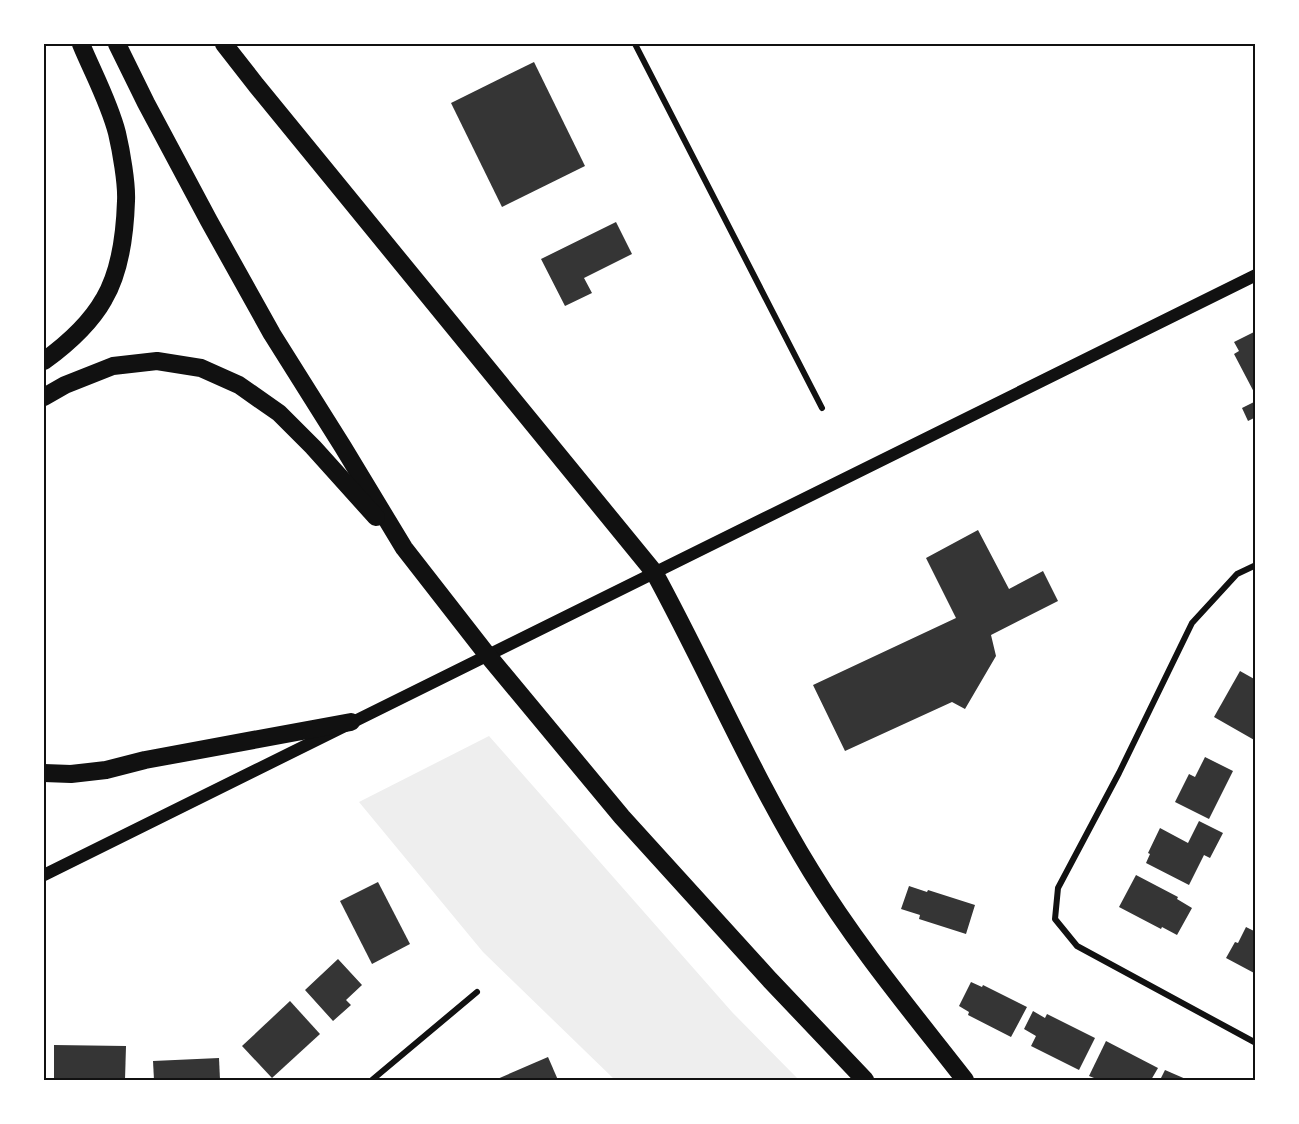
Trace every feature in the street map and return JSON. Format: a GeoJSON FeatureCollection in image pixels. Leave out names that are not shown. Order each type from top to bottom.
{"type":"FeatureCollection","features":[{"type":"Feature","properties":{"kind":"highway"},"geometry":{"type":"LineString","coordinates":[[44,361],[80,331],[104,300],[115,275],[124,226],[126,199],[117,133],[81,44]]}},
{"type":"Feature","properties":{"kind":"highway"},"geometry":{"type":"LineString","coordinates":[[117,44],[157,123],[272,334],[404,548]]}},
{"type":"Feature","properties":{"kind":"highway"},"geometry":{"type":"LineString","coordinates":[[224,44],[654,572],[758,778],[810,870],[847,928],[964,1080]]}},
{"type":"Feature","properties":{"kind":"highway"},"geometry":{"type":"LineString","coordinates":[[44,397],[65,385],[113,366],[157,362],[201,368],[239,385],[279,413],[313,447],[404,548],[485,652],[622,817],[770,980],[865,1080]]}},
{"type":"Feature","properties":{"kind":"highway"},"geometry":{"type":"LineString","coordinates":[[44,773],[71,774],[106,770],[145,760],[351,722]]}},
{"type":"Feature","properties":{"kind":"main road"},"geometry":{"type":"LineString","coordinates":[[44,874],[1256,274]]}},
{"type":"Feature","properties":{"kind":"street"},"geometry":{"type":"LineString","coordinates":[[635,44],[822,408]]}},
{"type":"Feature","properties":{"kind":"street"},"geometry":{"type":"LineString","coordinates":[[1256,565],[1238,574],[1192,623],[1119,773],[1058,888],[1055,919],[1077,946],[1256,1043]]}},
{"type":"Feature","properties":{"kind":"street"},"geometry":{"type":"LineString","coordinates":[[372,1080],[477,992]]}},
{"type":"Feature","properties":{"kind":"shaded area"},"geometry":{"type":"Polygon","coordinates":[[[489,736],[732,1012],[799,1080],[615,1080],[483,952],[359,802],[489,736]]]}},
{"type":"Feature","properties":{"kind":"building"},"geometry":{"type":"Polygon","coordinates":[[[534,62],[585,166],[502,207],[451,103],[534,62]]]}},
{"type":"Feature","properties":{"kind":"building"},"geometry":{"type":"Polygon","coordinates":[[[616,222],[632,254],[584,278],[592,293],[565,306],[541,259],[616,222]]]}},
{"type":"Feature","properties":{"kind":"building"},"geometry":{"type":"Polygon","coordinates":[[[1254,332],[1256,334],[1256,396],[1234,354],[1239,351],[1234,342],[1254,332]]]}},
{"type":"Feature","properties":{"kind":"building"},"geometry":{"type":"Polygon","coordinates":[[[1256,401],[1256,417],[1248,421],[1242,408],[1256,401]]]}},
{"type":"Feature","properties":{"kind":"building"},"geometry":{"type":"Polygon","coordinates":[[[978,530],[1009,589],[1043,571],[1058,601],[991,635],[996,656],[965,709],[952,702],[845,751],[813,685],[956,618],[926,558],[978,530]]]}},
{"type":"Feature","properties":{"kind":"building"},"geometry":{"type":"Polygon","coordinates":[[[1240,671],[1256,680],[1256,741],[1214,717],[1240,671]]]}},
{"type":"Feature","properties":{"kind":"building"},"geometry":{"type":"Polygon","coordinates":[[[1205,757],[1233,771],[1209,819],[1175,802],[1189,774],[1195,777],[1205,757]]]}},
{"type":"Feature","properties":{"kind":"building"},"geometry":{"type":"Polygon","coordinates":[[[1199,821],[1223,833],[1210,858],[1204,855],[1189,885],[1146,863],[1150,854],[1148,853],[1160,828],[1188,843],[1199,821]]]}},
{"type":"Feature","properties":{"kind":"building"},"geometry":{"type":"Polygon","coordinates":[[[1136,875],[1178,897],[1177,899],[1192,908],[1177,935],[1119,907],[1136,875]]]}},
{"type":"Feature","properties":{"kind":"building"},"geometry":{"type":"Polygon","coordinates":[[[378,882],[410,944],[372,964],[340,901],[378,882]]]}},
{"type":"Feature","properties":{"kind":"building"},"geometry":{"type":"Polygon","coordinates":[[[909,886],[975,905],[966,934],[919,919],[920,915],[901,909],[909,886]]]}},
{"type":"Feature","properties":{"kind":"building"},"geometry":{"type":"Polygon","coordinates":[[[1246,927],[1256,932],[1256,974],[1226,958],[1235,942],[1238,943],[1246,927]]]}},
{"type":"Feature","properties":{"kind":"building"},"geometry":{"type":"Polygon","coordinates":[[[338,959],[362,985],[346,1000],[351,1005],[333,1021],[305,990],[338,959]]]}},
{"type":"Feature","properties":{"kind":"building"},"geometry":{"type":"Polygon","coordinates":[[[971,982],[982,987],[983,985],[1027,1007],[1011,1037],[968,1015],[969,1012],[959,1006],[971,982]]]}},
{"type":"Feature","properties":{"kind":"building"},"geometry":{"type":"Polygon","coordinates":[[[290,1001],[320,1034],[272,1078],[242,1046],[290,1001]]]}},
{"type":"Feature","properties":{"kind":"building"},"geometry":{"type":"Polygon","coordinates":[[[1033,1011],[1045,1018],[1047,1014],[1095,1038],[1079,1070],[1031,1046],[1036,1036],[1024,1029],[1033,1011]]]}},
{"type":"Feature","properties":{"kind":"building"},"geometry":{"type":"Polygon","coordinates":[[[1106,1041],[1158,1068],[1151,1080],[1099,1080],[1089,1076],[1106,1041]]]}},
{"type":"Feature","properties":{"kind":"building"},"geometry":{"type":"Polygon","coordinates":[[[54,1045],[126,1046],[125,1080],[54,1080],[54,1045]]]}},
{"type":"Feature","properties":{"kind":"building"},"geometry":{"type":"Polygon","coordinates":[[[548,1057],[558,1080],[495,1080],[548,1057]]]}},
{"type":"Feature","properties":{"kind":"building"},"geometry":{"type":"Polygon","coordinates":[[[219,1058],[220,1080],[154,1080],[153,1061],[219,1058]]]}},
{"type":"Feature","properties":{"kind":"building"},"geometry":{"type":"Polygon","coordinates":[[[1165,1070],[1188,1080],[1160,1080],[1165,1070]]]}}]}
